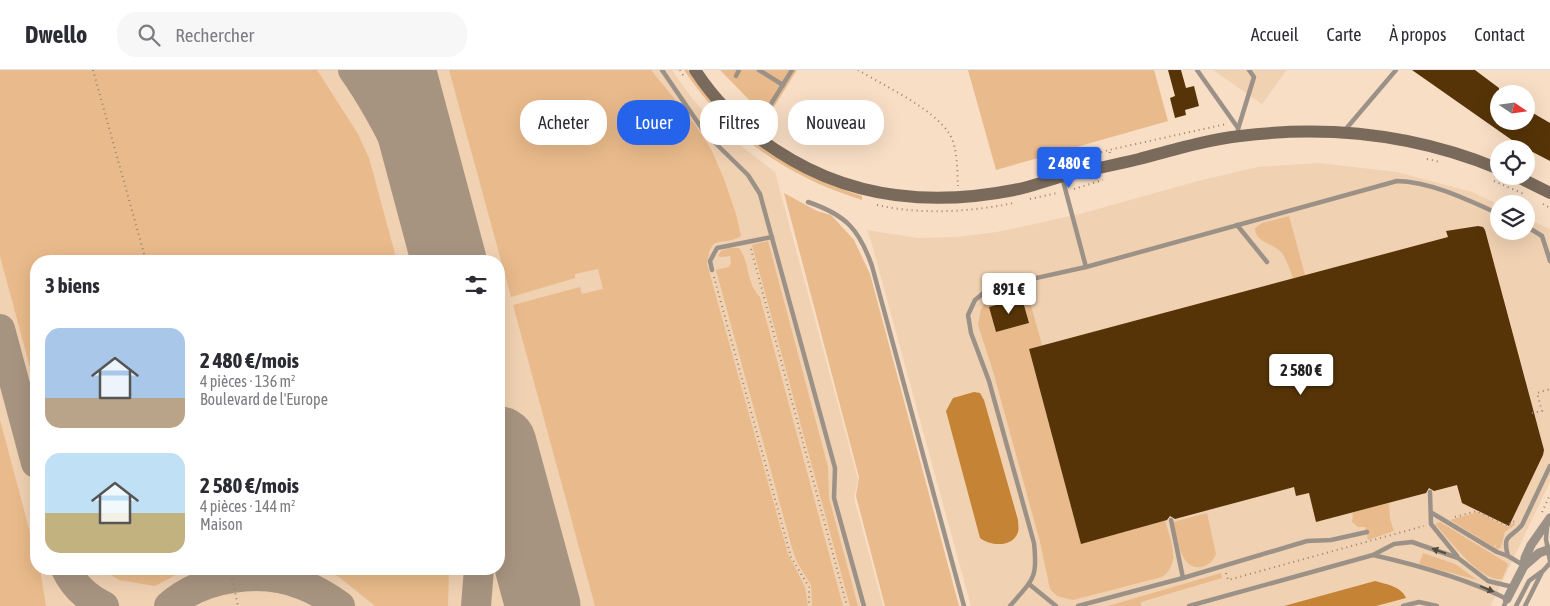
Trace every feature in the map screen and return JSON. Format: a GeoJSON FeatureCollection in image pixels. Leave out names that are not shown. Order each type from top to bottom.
{"type":"FeatureCollection","features":[{"type":"Feature","properties":{"kind":"main road"},"geometry":{"type":"LineString","coordinates":[[695,70],[716,97],[749,129],[773,148],[815,172],[855,187],[890,195],[934,199],[959,198],[1017,190],[1062,176],[1238,132],[1343,133],[1391,137],[1433,147],[1490,166]]}},
{"type":"Feature","properties":{"kind":"main road"},"geometry":{"type":"LineString","coordinates":[[1534,185],[1550,193]]}},
{"type":"Feature","properties":{"kind":"street"},"geometry":{"type":"LineString","coordinates":[[1506,602],[1524,566],[1525,558],[1531,545],[1549,519]]}},
{"type":"Feature","properties":{"kind":"street"},"geometry":{"type":"LineString","coordinates":[[1524,566],[1530,563],[1534,556],[1549,549]]}},
{"type":"Feature","properties":{"kind":"lane"},"geometry":{"type":"LineString","coordinates":[[662,70],[705,133],[748,175],[760,194],[834,468],[834,498],[864,606]]}},
{"type":"Feature","properties":{"kind":"lane"},"geometry":{"type":"LineString","coordinates":[[736,76],[739,70]]}},
{"type":"Feature","properties":{"kind":"lane"},"geometry":{"type":"LineString","coordinates":[[759,70],[783,85]]}},
{"type":"Feature","properties":{"kind":"lane"},"geometry":{"type":"LineString","coordinates":[[774,100],[792,70]]}},
{"type":"Feature","properties":{"kind":"lane"},"geometry":{"type":"LineString","coordinates":[[1197,70],[1238,132]]}},
{"type":"Feature","properties":{"kind":"lane"},"geometry":{"type":"LineString","coordinates":[[1238,132],[1254,77],[1250,70]]}},
{"type":"Feature","properties":{"kind":"lane"},"geometry":{"type":"LineString","coordinates":[[1343,133],[1396,70]]}},
{"type":"Feature","properties":{"kind":"lane"},"geometry":{"type":"LineString","coordinates":[[1062,176],[1086,267]]}},
{"type":"Feature","properties":{"kind":"lane"},"geometry":{"type":"LineString","coordinates":[[1010,606],[1035,575],[1037,565],[1034,543],[989,381],[971,333],[968,315],[975,300],[986,291],[1008,284],[1086,267],[1397,181],[1409,181],[1426,186],[1490,211]]}},
{"type":"Feature","properties":{"kind":"lane"},"geometry":{"type":"LineString","coordinates":[[808,202],[830,210],[852,227],[865,244],[964,606]]}},
{"type":"Feature","properties":{"kind":"lane"},"geometry":{"type":"LineString","coordinates":[[1237,225],[1267,262]]}},
{"type":"Feature","properties":{"kind":"lane"},"geometry":{"type":"LineString","coordinates":[[1535,232],[1542,236],[1550,260]]}},
{"type":"Feature","properties":{"kind":"lane"},"geometry":{"type":"LineString","coordinates":[[712,270],[710,261],[717,248],[772,237]]}},
{"type":"Feature","properties":{"kind":"lane"},"geometry":{"type":"LineString","coordinates":[[1508,556],[1506,540],[1509,535],[1516,532],[1522,525],[1550,466]]}},
{"type":"Feature","properties":{"kind":"lane"},"geometry":{"type":"LineString","coordinates":[[1430,492],[1431,524],[1458,558],[1488,581],[1513,587]]}},
{"type":"Feature","properties":{"kind":"lane"},"geometry":{"type":"LineString","coordinates":[[1432,513],[1524,566]]}},
{"type":"Feature","properties":{"kind":"lane"},"geometry":{"type":"LineString","coordinates":[[1525,606],[1542,572],[1550,562],[1546,532],[1549,519]]}},
{"type":"Feature","properties":{"kind":"lane"},"geometry":{"type":"LineString","coordinates":[[1171,520],[1183,578]]}},
{"type":"Feature","properties":{"kind":"lane"},"geometry":{"type":"LineString","coordinates":[[1078,606],[1183,578],[1307,541],[1330,540],[1367,532]]}},
{"type":"Feature","properties":{"kind":"lane"},"geometry":{"type":"LineString","coordinates":[[1189,606],[1373,555],[1394,544],[1412,542],[1458,558]]}},
{"type":"Feature","properties":{"kind":"lane"},"geometry":{"type":"LineString","coordinates":[[1373,555],[1487,589],[1506,602]]}},
{"type":"Feature","properties":{"kind":"lane"},"geometry":{"type":"LineString","coordinates":[[1516,606],[1529,580],[1542,572]]}},
{"type":"Feature","properties":{"kind":"lane"},"geometry":{"type":"LineString","coordinates":[[1029,584],[1056,606]]}},
{"type":"Feature","properties":{"kind":"lane"},"geometry":{"type":"LineString","coordinates":[[1403,606],[1419,602],[1437,606]]}},
{"type":"Feature","properties":{"kind":"lane"},"geometry":{"type":"LineString","coordinates":[[1410,604],[1417,606]]}},
{"type":"Feature","properties":{"kind":"path"},"geometry":{"type":"LineString","coordinates":[[93,70],[144,255]]}},
{"type":"Feature","properties":{"kind":"path"},"geometry":{"type":"LineString","coordinates":[[858,70],[933,115],[950,134],[957,161],[959,198]]}},
{"type":"Feature","properties":{"kind":"path"},"geometry":{"type":"LineString","coordinates":[[1062,176],[1057,163],[1110,150]]}},
{"type":"Feature","properties":{"kind":"path"},"geometry":{"type":"LineString","coordinates":[[748,241],[848,606]]}},
{"type":"Feature","properties":{"kind":"path"},"geometry":{"type":"LineString","coordinates":[[712,270],[791,557],[809,587],[809,606]]}},
{"type":"Feature","properties":{"kind":"path"},"geometry":{"type":"LineString","coordinates":[[1532,413],[1542,411],[1537,393],[1550,389]]}},
{"type":"Feature","properties":{"kind":"path"},"geometry":{"type":"LineString","coordinates":[[1445,520],[1477,511],[1508,526],[1512,520],[1522,525]]}},
{"type":"Feature","properties":{"kind":"path"},"geometry":{"type":"LineString","coordinates":[[1224,566],[1228,580],[1431,524]]}},
{"type":"Feature","properties":{"kind":"path"},"geometry":{"type":"LineString","coordinates":[[231,575],[238,606]]}},
{"type":"Feature","properties":{"kind":"shaded area"},"geometry":{"type":"Polygon","coordinates":[[[0,70],[672,70],[700,108],[700,145],[740,145],[775,172],[858,479],[854,498],[883,606],[0,606],[0,70]]]}},
{"type":"Feature","properties":{"kind":"shaded area"},"geometry":{"type":"Polygon","coordinates":[[[0,70],[317,70],[358,134],[369,158],[395,255],[30,255],[30,368],[0,256],[0,70]]]}},
{"type":"Feature","properties":{"kind":"shaded area"},"geometry":{"type":"Polygon","coordinates":[[[449,70],[651,70],[675,100],[617,100],[617,145],[690,145],[690,118],[700,132],[700,145],[708,145],[724,179],[741,236],[728,241],[718,242],[711,247],[707,264],[788,554],[805,587],[808,606],[595,606],[513,305],[580,287],[582,294],[603,289],[598,269],[575,274],[575,278],[511,297],[505,275],[505,255],[500,255],[449,70]]]}},
{"type":"Feature","properties":{"kind":"shaded area"},"geometry":{"type":"Polygon","coordinates":[[[684,70],[688,70],[711,100],[706,100],[684,70]]]}},
{"type":"Feature","properties":{"kind":"shaded area"},"geometry":{"type":"Polygon","coordinates":[[[720,70],[797,70],[778,100],[749,100],[720,70]]]}},
{"type":"Feature","properties":{"kind":"shaded area"},"geometry":{"type":"Polygon","coordinates":[[[968,70],[1154,70],[1168,121],[996,170],[968,70]]]}},
{"type":"Feature","properties":{"kind":"shaded area"},"geometry":{"type":"Polygon","coordinates":[[[1213,70],[1287,70],[1262,104],[1213,70]]]}},
{"type":"Feature","properties":{"kind":"shaded area"},"geometry":{"type":"Polygon","coordinates":[[[754,145],[760,145],[811,176],[862,196],[862,200],[808,179],[754,145]]]}},
{"type":"Feature","properties":{"kind":"shaded area"},"geometry":{"type":"Polygon","coordinates":[[[1318,163],[1397,172],[1472,192],[1490,201],[1490,240],[1535,240],[1535,222],[1550,229],[1550,482],[1491,605],[1494,606],[971,606],[867,230],[917,238],[958,237],[997,232],[1080,214],[1198,181],[1258,167],[1318,163]]]}},
{"type":"Feature","properties":{"kind":"shaded area"},"geometry":{"type":"Polygon","coordinates":[[[784,193],[817,211],[831,215],[854,240],[870,274],[959,606],[885,606],[856,496],[859,477],[784,193]]]}},
{"type":"Feature","properties":{"kind":"shaded area"},"geometry":{"type":"Polygon","coordinates":[[[1289,216],[1305,275],[1293,278],[1281,252],[1261,239],[1256,233],[1255,228],[1262,223],[1289,216]]]}},
{"type":"Feature","properties":{"kind":"shaded area"},"geometry":{"type":"Polygon","coordinates":[[[768,241],[828,467],[829,498],[858,606],[850,606],[752,245],[768,241]]]}},
{"type":"Feature","properties":{"kind":"shaded area"},"geometry":{"type":"Polygon","coordinates":[[[729,248],[739,248],[745,260],[752,286],[760,297],[843,606],[812,606],[811,585],[797,562],[792,548],[716,270],[729,267],[731,263],[730,256],[718,256],[721,251],[729,248]]]}},
{"type":"Feature","properties":{"kind":"shaded area"},"geometry":{"type":"Polygon","coordinates":[[[1020,288],[1027,291],[1042,345],[1029,350],[1081,543],[1165,520],[1172,543],[1173,558],[1172,565],[1162,577],[1073,600],[1057,596],[1050,589],[1040,542],[993,371],[978,325],[981,309],[991,297],[1020,288]],[[1022,299],[989,307],[996,332],[1029,323],[1022,299]]]}},
{"type":"Feature","properties":{"kind":"shaded area"},"geometry":{"type":"Polygon","coordinates":[[[974,392],[980,393],[984,400],[1018,520],[1018,532],[1015,537],[1011,541],[1001,544],[989,543],[980,538],[946,411],[953,398],[974,392]]]}},
{"type":"Feature","properties":{"kind":"shaded area"},"geometry":{"type":"Polygon","coordinates":[[[0,420],[30,532],[30,575],[41,575],[46,606],[0,606],[0,420]]]}},
{"type":"Feature","properties":{"kind":"shaded area"},"geometry":{"type":"Polygon","coordinates":[[[1389,503],[1390,519],[1394,531],[1368,540],[1365,527],[1358,527],[1352,522],[1353,512],[1389,503]]]}},
{"type":"Feature","properties":{"kind":"shaded area"},"geometry":{"type":"Polygon","coordinates":[[[1478,512],[1508,527],[1513,523],[1516,524],[1505,532],[1501,547],[1498,549],[1495,548],[1497,542],[1494,547],[1450,520],[1478,512]]]}},
{"type":"Feature","properties":{"kind":"shaded area"},"geometry":{"type":"Polygon","coordinates":[[[1207,513],[1216,554],[1207,565],[1195,567],[1189,564],[1181,552],[1173,522],[1207,513]]]}},
{"type":"Feature","properties":{"kind":"shaded area"},"geometry":{"type":"Polygon","coordinates":[[[1440,522],[1507,563],[1508,565],[1502,579],[1484,574],[1475,567],[1435,524],[1440,522]]]}},
{"type":"Feature","properties":{"kind":"shaded area"},"geometry":{"type":"Polygon","coordinates":[[[1423,553],[1455,564],[1477,580],[1419,564],[1423,553]]]}},
{"type":"Feature","properties":{"kind":"shaded area"},"geometry":{"type":"Polygon","coordinates":[[[1221,573],[1222,578],[1141,602],[1141,606],[1108,606],[1221,573]]]}},
{"type":"Feature","properties":{"kind":"shaded area"},"geometry":{"type":"Polygon","coordinates":[[[111,575],[176,575],[155,586],[119,580],[111,575]]]}},
{"type":"Feature","properties":{"kind":"shaded area"},"geometry":{"type":"Polygon","coordinates":[[[334,575],[449,575],[448,606],[375,606],[334,575]]]}},
{"type":"Feature","properties":{"kind":"shaded area"},"geometry":{"type":"Polygon","coordinates":[[[1375,581],[1401,591],[1406,598],[1376,606],[1284,606],[1375,581]]]}},
{"type":"Feature","properties":{"kind":"building"},"geometry":{"type":"Polygon","coordinates":[[[1168,70],[1181,70],[1186,88],[1194,86],[1199,106],[1185,110],[1186,115],[1175,118],[1170,98],[1175,96],[1168,70]]]}},
{"type":"Feature","properties":{"kind":"building"},"geometry":{"type":"Polygon","coordinates":[[[1412,70],[1475,70],[1495,85],[1490,85],[1490,125],[1412,70]]]}},
{"type":"Feature","properties":{"kind":"building"},"geometry":{"type":"Polygon","coordinates":[[[1535,114],[1550,123],[1550,161],[1535,153],[1535,140],[1512,140],[1498,130],[1535,130],[1535,114]]]}},
{"type":"Feature","properties":{"kind":"building"},"geometry":{"type":"Polygon","coordinates":[[[1478,226],[1483,227],[1485,230],[1544,450],[1509,526],[1462,503],[1457,485],[1434,491],[1429,488],[1426,493],[1316,522],[1309,493],[1296,496],[1294,487],[1175,519],[1170,516],[1167,520],[1081,544],[1029,349],[1448,237],[1446,231],[1478,226]]]}},
{"type":"Feature","properties":{"kind":"building"},"geometry":{"type":"Polygon","coordinates":[[[1022,298],[1029,323],[996,332],[989,307],[1022,298]]]}},
{"type":"Feature","properties":{"kind":"taxiway"},"geometry":{"type":"LineString","coordinates":[[353,70],[381,115],[405,162],[443,255]]}},
{"type":"Feature","properties":{"kind":"taxiway"},"geometry":{"type":"LineString","coordinates":[[0,329],[30,441]]}},
{"type":"Feature","properties":{"kind":"taxiway"},"geometry":{"type":"LineString","coordinates":[[70,575],[82,591],[104,606]]}},
{"type":"Feature","properties":{"kind":"taxiway"},"geometry":{"type":"LineString","coordinates":[[476,606],[479,575]]}},
{"type":"Feature","properties":{"kind":"taxiway"},"geometry":{"type":"LineString","coordinates":[[169,606],[198,588],[215,582],[251,576],[287,580],[303,585],[322,594],[340,606]]}},
{"type":"Feature","properties":{"kind":"runway"},"geometry":{"type":"LineString","coordinates":[[398,70],[447,255]]}},
{"type":"Feature","properties":{"kind":"runway"},"geometry":{"type":"LineString","coordinates":[[505,466],[543,606]]}}]}
